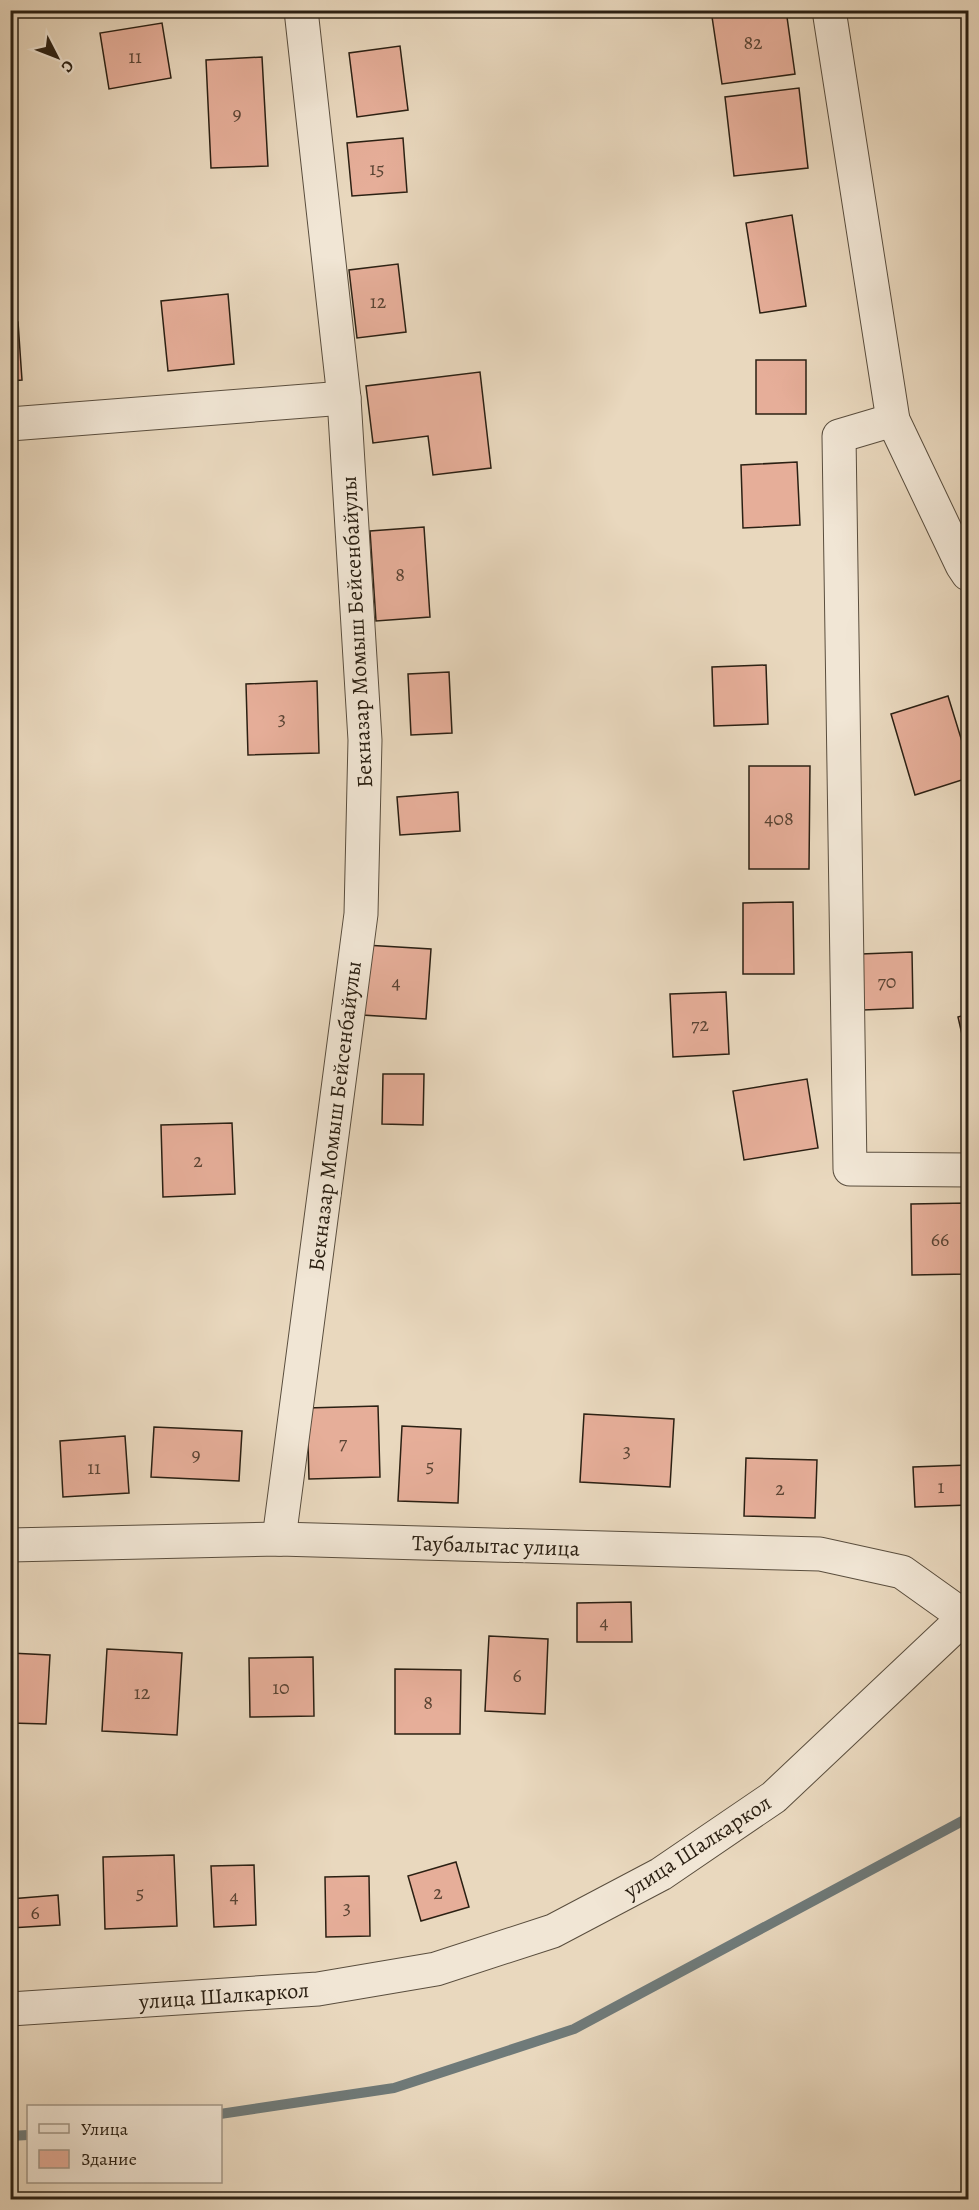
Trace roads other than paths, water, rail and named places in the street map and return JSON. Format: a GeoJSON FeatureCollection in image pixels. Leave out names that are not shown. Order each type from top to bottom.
{"type":"FeatureCollection","features":[{"type":"Feature","properties":{"kind":"street","name":"Бекназар Момыш Бейсенбайулы"},"geometry":{"type":"LineString","coordinates":[[279,1539],[361,914],[365,740],[344,398],[301,10]]}},
{"type":"Feature","properties":{"kind":"street"},"geometry":{"type":"LineString","coordinates":[[829,10],[893,420],[962,565],[969,574]]}},
{"type":"Feature","properties":{"kind":"street"},"geometry":{"type":"LineString","coordinates":[[10,424],[344,398]]}},
{"type":"Feature","properties":{"kind":"street"},"geometry":{"type":"LineString","coordinates":[[893,420],[839,436],[850,1169],[969,1170]]}},
{"type":"Feature","properties":{"kind":"street","name":"Таубалытас улица"},"geometry":{"type":"LineString","coordinates":[[10,1545],[279,1539],[820,1554],[902,1572],[967,1615]]}},
{"type":"Feature","properties":{"kind":"street","name":"улица Шалкаркол"},"geometry":{"type":"LineString","coordinates":[[10,2009],[318,1989],[436,1969],[553,1931],[661,1874],[774,1797],[967,1615]]}},
{"type":"Feature","properties":{"kind":"waterway"},"geometry":{"type":"LineString","coordinates":[[222,2114],[394,2088],[574,2029],[968,1818]]}},
{"type":"Feature","properties":{"kind":"waterway"},"geometry":{"type":"LineString","coordinates":[[10,2136],[27,2135]]}}]}
